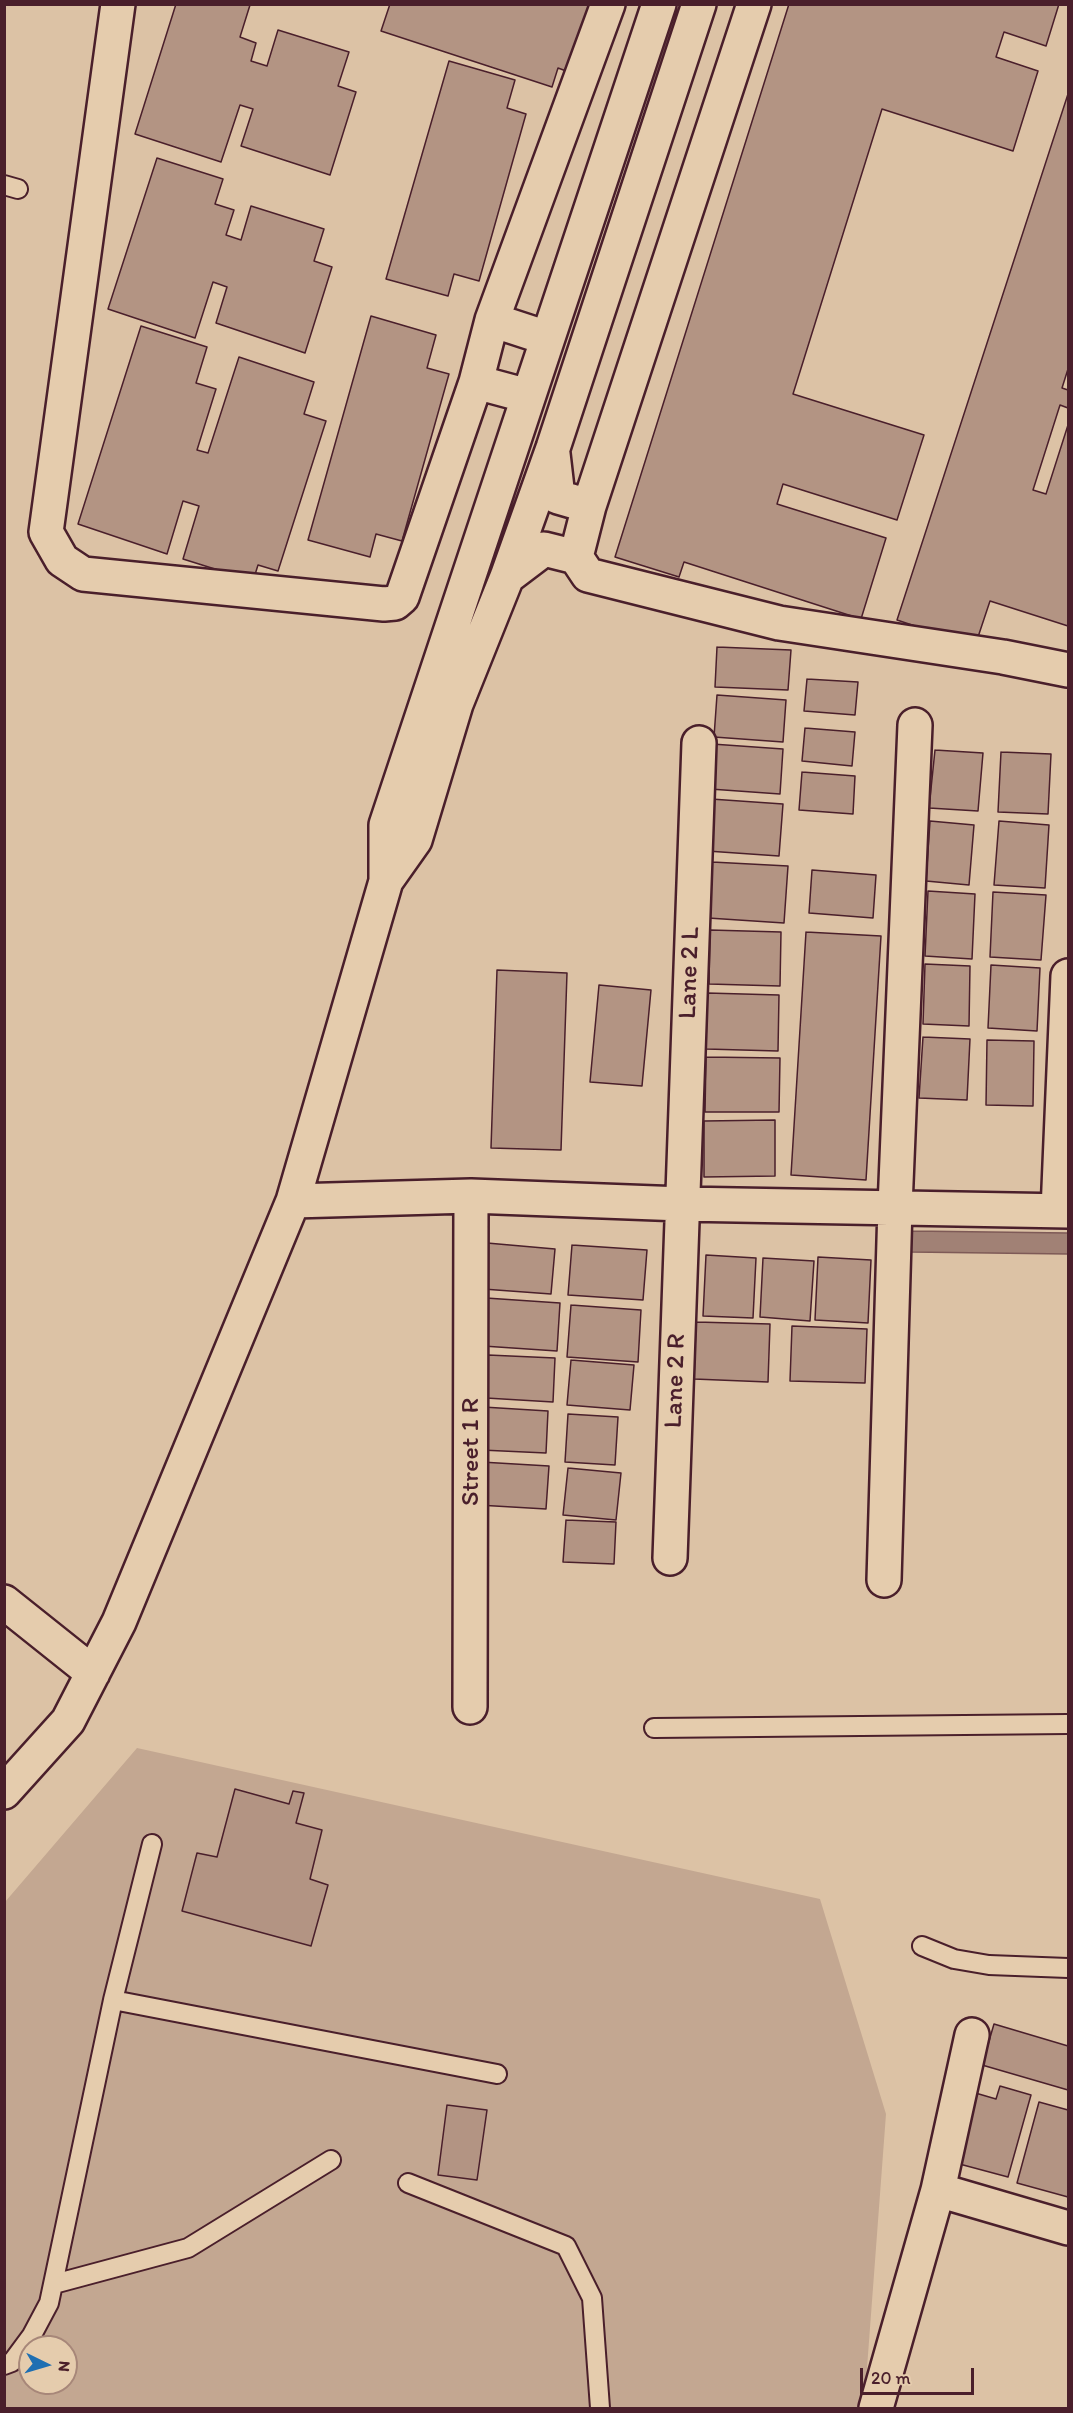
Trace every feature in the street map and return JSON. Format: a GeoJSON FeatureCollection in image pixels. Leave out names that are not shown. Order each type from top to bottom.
{"type":"FeatureCollection","features":[{"type":"Feature","properties":{"kind":"street"},"geometry":{"type":"LineString","coordinates":[[118,4],[46,532],[62,560],[83,574],[373,603],[394,603],[402,597],[476,382],[492,320],[608,4]]}},
{"type":"Feature","properties":{"kind":"street"},"geometry":{"type":"LineString","coordinates":[[442,700],[528,396],[659,4]]}},
{"type":"Feature","properties":{"kind":"street"},"geometry":{"type":"LineString","coordinates":[[4,1792],[68,1721],[119,1622],[292,1202],[386,880],[386,825],[442,700],[507,577],[699,4]]}},
{"type":"Feature","properties":{"kind":"street"},"geometry":{"type":"LineString","coordinates":[[576,557],[589,506],[754,4]]}},
{"type":"Feature","properties":{"kind":"street"},"geometry":{"type":"LineString","coordinates":[[492,320],[543,351],[574,379]]}},
{"type":"Feature","properties":{"kind":"street"},"geometry":{"type":"LineString","coordinates":[[476,382],[528,396]]}},
{"type":"Feature","properties":{"kind":"street"},"geometry":{"type":"LineString","coordinates":[[552,448],[558,498],[589,506]]}},
{"type":"Feature","properties":{"kind":"street"},"geometry":{"type":"LineString","coordinates":[[507,577],[544,549],[576,557],[588,575],[779,623],[1003,657],[1068,670]]}},
{"type":"Feature","properties":{"kind":"street"},"geometry":{"type":"LineString","coordinates":[[884,1581],[894,1207],[915,725]]}},
{"type":"Feature","properties":{"kind":"street","name":"Lane 2 L"},"geometry":{"type":"LineString","coordinates":[[682,1204],[699,743]]}},
{"type":"Feature","properties":{"kind":"street"},"geometry":{"type":"LineString","coordinates":[[292,1202],[471,1196],[682,1204],[1063,1211],[1068,976]]}},
{"type":"Feature","properties":{"kind":"street","name":"Street 1 R"},"geometry":{"type":"LineString","coordinates":[[470,1707],[471,1196]]}},
{"type":"Feature","properties":{"kind":"street","name":"Lane 2 R"},"geometry":{"type":"LineString","coordinates":[[670,1557],[682,1204]]}},
{"type":"Feature","properties":{"kind":"street"},"geometry":{"type":"LineString","coordinates":[[4,1602],[93,1673]]}},
{"type":"Feature","properties":{"kind":"street"},"geometry":{"type":"LineString","coordinates":[[876,2409],[938,2190],[972,2035]]}},
{"type":"Feature","properties":{"kind":"street"},"geometry":{"type":"LineString","coordinates":[[938,2190],[1068,2228]]}},
{"type":"Feature","properties":{"kind":"lane"},"geometry":{"type":"LineString","coordinates":[[654,1728],[1068,1724]]}},
{"type":"Feature","properties":{"kind":"lane"},"geometry":{"type":"LineString","coordinates":[[4,2365],[12,2362],[32,2335],[49,2303],[113,2000],[152,1844]]}},
{"type":"Feature","properties":{"kind":"lane"},"geometry":{"type":"LineString","coordinates":[[922,1946],[954,1959],[989,1965],[1068,1968]]}},
{"type":"Feature","properties":{"kind":"lane"},"geometry":{"type":"LineString","coordinates":[[113,2000],[497,2074]]}},
{"type":"Feature","properties":{"kind":"lane"},"geometry":{"type":"LineString","coordinates":[[54,2284],[188,2248],[331,2160]]}},
{"type":"Feature","properties":{"kind":"lane"},"geometry":{"type":"LineString","coordinates":[[408,2183],[566,2246],[592,2298],[600,2409]]}},
{"type":"Feature","properties":{"kind":"shaded area"},"geometry":{"type":"Polygon","coordinates":[[[912,1231],[1068,1233],[1068,1254],[911,1252],[912,1231]]]}},
{"type":"Feature","properties":{"kind":"shaded area"},"geometry":{"type":"Polygon","coordinates":[[[137,1748],[820,1899],[886,2114],[864,2408],[5,2408],[5,1902],[137,1748]]]}},
{"type":"Feature","properties":{"kind":"building"},"geometry":{"type":"Polygon","coordinates":[[[176,4],[250,5],[240,37],[256,43],[251,61],[267,66],[278,30],[349,52],[338,86],[356,92],[330,175],[241,146],[253,109],[240,105],[221,162],[135,134],[176,4]]]}},
{"type":"Feature","properties":{"kind":"building"},"geometry":{"type":"Polygon","coordinates":[[[390,4],[600,4],[577,75],[558,68],[552,87],[381,31],[390,4]]]}},
{"type":"Feature","properties":{"kind":"building"},"geometry":{"type":"Polygon","coordinates":[[[789,4],[1059,4],[1046,46],[1004,32],[996,57],[1038,71],[1013,151],[882,109],[793,394],[924,435],[897,520],[783,484],[777,504],[886,538],[861,619],[684,562],[679,577],[615,557],[789,4]]]}},
{"type":"Feature","properties":{"kind":"building"},"geometry":{"type":"Polygon","coordinates":[[[449,61],[515,80],[507,108],[526,114],[479,281],[454,274],[448,296],[386,279],[449,61]]]}},
{"type":"Feature","properties":{"kind":"building"},"geometry":{"type":"Polygon","coordinates":[[[1068,94],[1068,369],[1062,388],[1068,390],[1068,408],[1060,405],[1033,490],[1046,494],[1068,425],[1068,626],[990,601],[975,646],[897,620],[1068,94]]]}},
{"type":"Feature","properties":{"kind":"building"},"geometry":{"type":"Polygon","coordinates":[[[157,158],[223,179],[215,204],[234,210],[226,235],[241,240],[251,206],[324,229],[314,261],[332,267],[305,353],[216,323],[227,287],[213,282],[195,338],[108,309],[157,158]]]}},
{"type":"Feature","properties":{"kind":"building"},"geometry":{"type":"Polygon","coordinates":[[[371,316],[436,335],[427,368],[449,374],[402,541],[376,534],[370,557],[308,540],[371,316]]]}},
{"type":"Feature","properties":{"kind":"building"},"geometry":{"type":"Polygon","coordinates":[[[141,326],[207,347],[196,383],[216,389],[197,450],[208,453],[239,357],[314,382],[304,414],[326,421],[278,571],[258,565],[253,581],[183,559],[199,506],[183,501],[167,554],[78,524],[141,326]]]}},
{"type":"Feature","properties":{"kind":"building"},"geometry":{"type":"Polygon","coordinates":[[[717,647],[791,650],[788,690],[715,687],[717,647]]]}},
{"type":"Feature","properties":{"kind":"building"},"geometry":{"type":"Polygon","coordinates":[[[807,679],[858,682],[855,715],[804,711],[807,679]]]}},
{"type":"Feature","properties":{"kind":"building"},"geometry":{"type":"Polygon","coordinates":[[[717,695],[786,700],[783,742],[714,737],[717,695]]]}},
{"type":"Feature","properties":{"kind":"building"},"geometry":{"type":"Polygon","coordinates":[[[805,728],[855,732],[852,766],[802,761],[805,728]]]}},
{"type":"Feature","properties":{"kind":"building"},"geometry":{"type":"Polygon","coordinates":[[[712,744],[783,749],[780,794],[710,789],[712,744]]]}},
{"type":"Feature","properties":{"kind":"building"},"geometry":{"type":"Polygon","coordinates":[[[935,750],[983,753],[978,811],[929,808],[935,750]]]}},
{"type":"Feature","properties":{"kind":"building"},"geometry":{"type":"Polygon","coordinates":[[[1001,752],[1051,754],[1048,814],[998,812],[1001,752]]]}},
{"type":"Feature","properties":{"kind":"building"},"geometry":{"type":"Polygon","coordinates":[[[802,772],[855,776],[853,814],[799,810],[802,772]]]}},
{"type":"Feature","properties":{"kind":"building"},"geometry":{"type":"Polygon","coordinates":[[[711,799],[783,804],[779,856],[707,851],[711,799]]]}},
{"type":"Feature","properties":{"kind":"building"},"geometry":{"type":"Polygon","coordinates":[[[930,821],[974,825],[969,885],[926,881],[930,821]]]}},
{"type":"Feature","properties":{"kind":"building"},"geometry":{"type":"Polygon","coordinates":[[[999,821],[1049,825],[1045,888],[994,885],[999,821]]]}},
{"type":"Feature","properties":{"kind":"building"},"geometry":{"type":"Polygon","coordinates":[[[712,862],[788,866],[784,923],[708,918],[712,862]]]}},
{"type":"Feature","properties":{"kind":"building"},"geometry":{"type":"Polygon","coordinates":[[[812,870],[876,875],[873,918],[809,913],[812,870]]]}},
{"type":"Feature","properties":{"kind":"building"},"geometry":{"type":"Polygon","coordinates":[[[928,891],[975,894],[972,959],[925,956],[928,891]]]}},
{"type":"Feature","properties":{"kind":"building"},"geometry":{"type":"Polygon","coordinates":[[[993,892],[1046,895],[1041,960],[990,957],[993,892]]]}},
{"type":"Feature","properties":{"kind":"building"},"geometry":{"type":"Polygon","coordinates":[[[710,930],[781,932],[780,986],[709,984],[710,930]]]}},
{"type":"Feature","properties":{"kind":"building"},"geometry":{"type":"Polygon","coordinates":[[[806,932],[881,936],[866,1180],[791,1175],[806,932]]]}},
{"type":"Feature","properties":{"kind":"building"},"geometry":{"type":"Polygon","coordinates":[[[925,964],[970,966],[969,1026],[923,1024],[925,964]]]}},
{"type":"Feature","properties":{"kind":"building"},"geometry":{"type":"Polygon","coordinates":[[[991,965],[1040,968],[1037,1031],[988,1028],[991,965]]]}},
{"type":"Feature","properties":{"kind":"building"},"geometry":{"type":"Polygon","coordinates":[[[497,970],[567,973],[561,1150],[491,1148],[497,970]]]}},
{"type":"Feature","properties":{"kind":"building"},"geometry":{"type":"Polygon","coordinates":[[[599,985],[651,990],[642,1086],[590,1082],[599,985]]]}},
{"type":"Feature","properties":{"kind":"building"},"geometry":{"type":"Polygon","coordinates":[[[707,993],[779,995],[778,1051],[706,1049],[707,993]]]}},
{"type":"Feature","properties":{"kind":"building"},"geometry":{"type":"Polygon","coordinates":[[[923,1037],[970,1039],[967,1100],[919,1098],[923,1037]]]}},
{"type":"Feature","properties":{"kind":"building"},"geometry":{"type":"Polygon","coordinates":[[[987,1040],[1034,1041],[1033,1106],[986,1105],[987,1040]]]}},
{"type":"Feature","properties":{"kind":"building"},"geometry":{"type":"Polygon","coordinates":[[[706,1057],[780,1058],[779,1112],[705,1112],[706,1057]]]}},
{"type":"Feature","properties":{"kind":"building"},"geometry":{"type":"Polygon","coordinates":[[[775,1120],[775,1176],[704,1177],[704,1121],[775,1120]]]}},
{"type":"Feature","properties":{"kind":"building"},"geometry":{"type":"Polygon","coordinates":[[[487,1243],[555,1249],[551,1294],[483,1289],[487,1243]]]}},
{"type":"Feature","properties":{"kind":"building"},"geometry":{"type":"Polygon","coordinates":[[[572,1245],[647,1250],[643,1300],[568,1295],[572,1245]]]}},
{"type":"Feature","properties":{"kind":"building"},"geometry":{"type":"Polygon","coordinates":[[[706,1255],[756,1258],[753,1318],[703,1316],[706,1255]]]}},
{"type":"Feature","properties":{"kind":"building"},"geometry":{"type":"Polygon","coordinates":[[[818,1257],[871,1260],[868,1323],[815,1320],[818,1257]]]}},
{"type":"Feature","properties":{"kind":"building"},"geometry":{"type":"Polygon","coordinates":[[[763,1258],[814,1261],[810,1321],[760,1317],[763,1258]]]}},
{"type":"Feature","properties":{"kind":"building"},"geometry":{"type":"Polygon","coordinates":[[[486,1298],[560,1303],[557,1351],[483,1346],[486,1298]]]}},
{"type":"Feature","properties":{"kind":"building"},"geometry":{"type":"Polygon","coordinates":[[[571,1305],[641,1310],[638,1362],[567,1357],[571,1305]]]}},
{"type":"Feature","properties":{"kind":"building"},"geometry":{"type":"Polygon","coordinates":[[[696,1322],[770,1324],[768,1382],[694,1379],[696,1322]]]}},
{"type":"Feature","properties":{"kind":"building"},"geometry":{"type":"Polygon","coordinates":[[[792,1326],[867,1329],[865,1383],[790,1381],[792,1326]]]}},
{"type":"Feature","properties":{"kind":"building"},"geometry":{"type":"Polygon","coordinates":[[[488,1355],[555,1358],[553,1402],[486,1398],[488,1355]]]}},
{"type":"Feature","properties":{"kind":"building"},"geometry":{"type":"Polygon","coordinates":[[[571,1360],[634,1365],[630,1410],[567,1405],[571,1360]]]}},
{"type":"Feature","properties":{"kind":"building"},"geometry":{"type":"Polygon","coordinates":[[[483,1407],[548,1411],[546,1453],[481,1450],[483,1407]]]}},
{"type":"Feature","properties":{"kind":"building"},"geometry":{"type":"Polygon","coordinates":[[[568,1414],[618,1417],[615,1465],[565,1462],[568,1414]]]}},
{"type":"Feature","properties":{"kind":"building"},"geometry":{"type":"Polygon","coordinates":[[[481,1462],[549,1466],[546,1509],[478,1505],[481,1462]]]}},
{"type":"Feature","properties":{"kind":"building"},"geometry":{"type":"Polygon","coordinates":[[[568,1468],[621,1473],[616,1520],[563,1515],[568,1468]]]}},
{"type":"Feature","properties":{"kind":"building"},"geometry":{"type":"Polygon","coordinates":[[[566,1520],[616,1522],[614,1564],[563,1562],[566,1520]]]}},
{"type":"Feature","properties":{"kind":"building"},"geometry":{"type":"Polygon","coordinates":[[[235,1789],[289,1804],[293,1791],[304,1793],[296,1823],[322,1830],[310,1879],[328,1885],[311,1946],[182,1911],[197,1853],[217,1857],[235,1789]]]}},
{"type":"Feature","properties":{"kind":"building"},"geometry":{"type":"Polygon","coordinates":[[[994,2024],[1068,2046],[1068,2090],[982,2065],[994,2024]]]}},
{"type":"Feature","properties":{"kind":"building"},"geometry":{"type":"Polygon","coordinates":[[[1000,2086],[1031,2095],[1008,2177],[952,2162],[972,2092],[996,2099],[1000,2086]]]}},
{"type":"Feature","properties":{"kind":"building"},"geometry":{"type":"Polygon","coordinates":[[[1039,2102],[1068,2110],[1068,2197],[1017,2183],[1039,2102]]]}},
{"type":"Feature","properties":{"kind":"building"},"geometry":{"type":"Polygon","coordinates":[[[447,2105],[487,2110],[477,2180],[438,2175],[447,2105]]]}}]}
